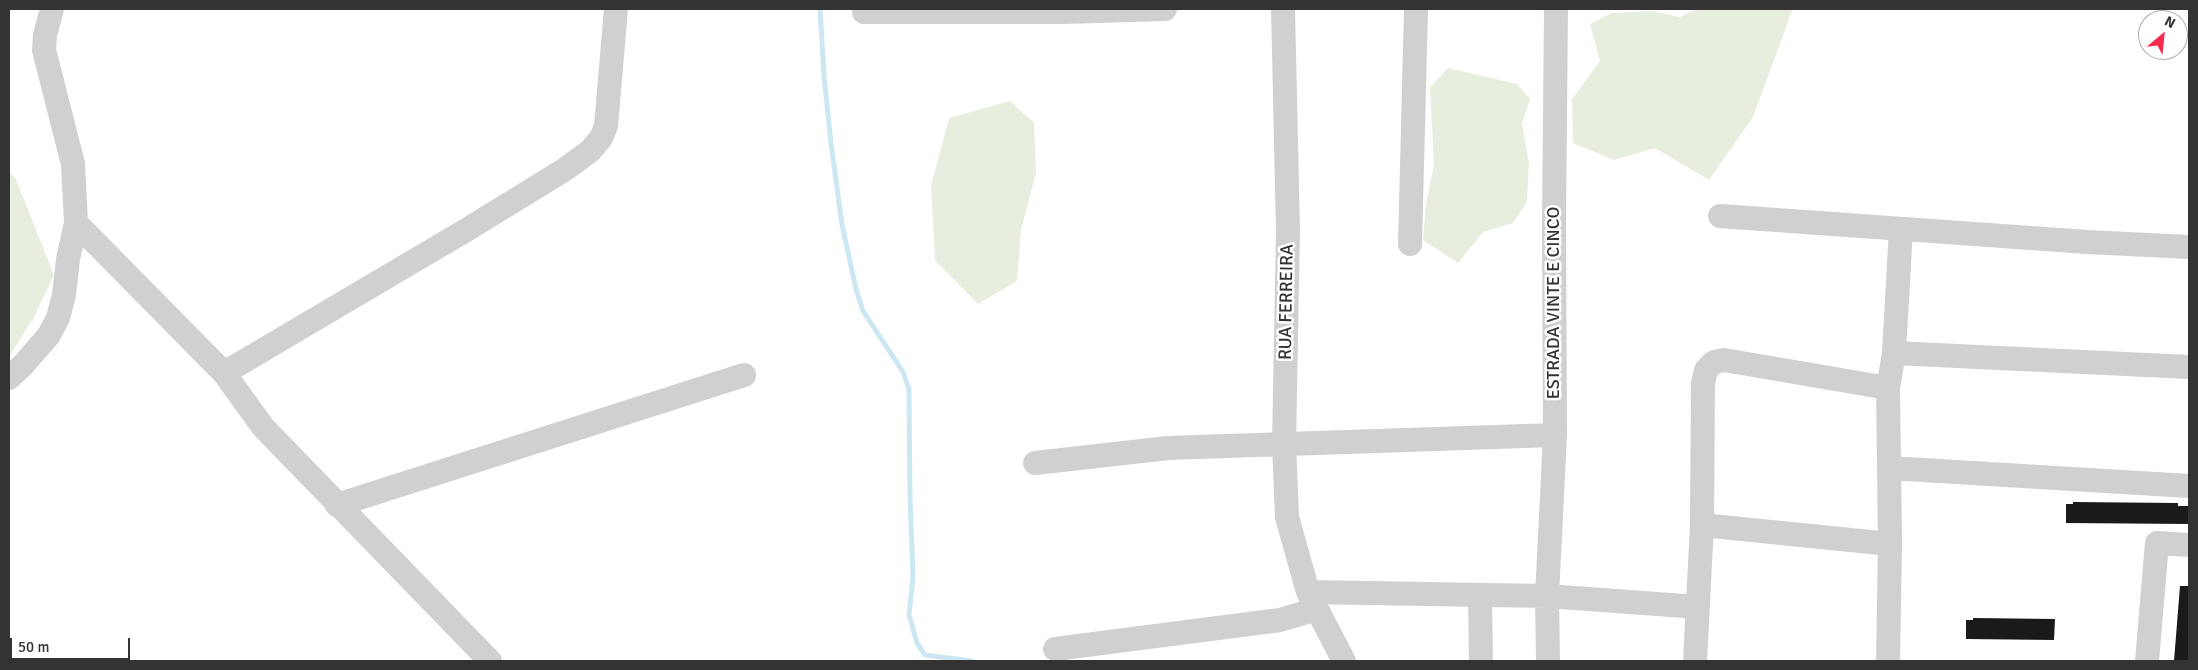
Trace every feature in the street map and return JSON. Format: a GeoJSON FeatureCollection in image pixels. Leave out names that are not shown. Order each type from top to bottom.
{"type":"FeatureCollection","features":[{"type":"Feature","properties":{"kind":"street"},"geometry":{"type":"LineString","coordinates":[[9,378],[49,335],[58,318],[76,223],[72,164],[44,50],[45,35],[52,9]]}},
{"type":"Feature","properties":{"kind":"street"},"geometry":{"type":"LineString","coordinates":[[224,373],[484,219],[564,170],[590,151],[601,138],[606,126],[616,9]]}},
{"type":"Feature","properties":{"kind":"street"},"geometry":{"type":"LineString","coordinates":[[864,12],[1064,12],[1164,9]]}},
{"type":"Feature","properties":{"kind":"street","name":"RUA FERREIRA"},"geometry":{"type":"LineString","coordinates":[[1283,9],[1288,230],[1284,444],[1287,517],[1312,600],[1344,661]]}},
{"type":"Feature","properties":{"kind":"street"},"geometry":{"type":"LineString","coordinates":[[1410,244],[1416,9]]}},
{"type":"Feature","properties":{"kind":"street","name":"ESTRADA VINTE E CINCO"},"geometry":{"type":"LineString","coordinates":[[1548,661],[1547,596],[1555,435],[1556,9]]}},
{"type":"Feature","properties":{"kind":"street"},"geometry":{"type":"LineString","coordinates":[[1720,216],[2189,247]]}},
{"type":"Feature","properties":{"kind":"street"},"geometry":{"type":"LineString","coordinates":[[76,223],[224,373],[263,427],[490,661]]}},
{"type":"Feature","properties":{"kind":"street"},"geometry":{"type":"LineString","coordinates":[[1888,661],[1890,544],[1888,388],[1894,353],[1901,229]]}},
{"type":"Feature","properties":{"kind":"street"},"geometry":{"type":"LineString","coordinates":[[1894,353],[2189,368]]}},
{"type":"Feature","properties":{"kind":"street"},"geometry":{"type":"LineString","coordinates":[[1695,661],[1702,525],[1703,383],[1706,370],[1714,362],[1724,360],[1888,388]]}},
{"type":"Feature","properties":{"kind":"street"},"geometry":{"type":"LineString","coordinates":[[337,505],[744,375]]}},
{"type":"Feature","properties":{"kind":"street"},"geometry":{"type":"LineString","coordinates":[[1035,463],[1168,448],[1555,435]]}},
{"type":"Feature","properties":{"kind":"street"},"geometry":{"type":"LineString","coordinates":[[1889,468],[2189,486]]}},
{"type":"Feature","properties":{"kind":"street"},"geometry":{"type":"LineString","coordinates":[[1702,525],[1890,544]]}},
{"type":"Feature","properties":{"kind":"street"},"geometry":{"type":"LineString","coordinates":[[2147,661],[2157,543],[2189,545]]}},
{"type":"Feature","properties":{"kind":"street"},"geometry":{"type":"LineString","coordinates":[[1055,649],[1280,620],[1312,600],[1480,595],[1547,596],[1698,607]]}},
{"type":"Feature","properties":{"kind":"street"},"geometry":{"type":"LineString","coordinates":[[1480,595],[1481,661]]}},
{"type":"Feature","properties":{"kind":"green space"},"geometry":{"type":"Polygon","coordinates":[[[1696,9],[1790,9],[1792,11],[1753,117],[1709,180],[1655,148],[1614,160],[1573,143],[1572,99],[1600,61],[1590,24],[1611,13],[1652,11],[1680,17],[1696,9]]]}},
{"type":"Feature","properties":{"kind":"green space"},"geometry":{"type":"Polygon","coordinates":[[[1448,68],[1517,84],[1530,99],[1522,124],[1529,163],[1527,202],[1513,223],[1483,232],[1458,263],[1423,240],[1426,204],[1434,165],[1430,87],[1448,68]]]}},
{"type":"Feature","properties":{"kind":"green space"},"geometry":{"type":"Polygon","coordinates":[[[1010,101],[1034,123],[1036,173],[1021,230],[1017,281],[978,304],[935,260],[931,186],[949,118],[1010,101]]]}},
{"type":"Feature","properties":{"kind":"green space"},"geometry":{"type":"Polygon","coordinates":[[[9,172],[15,177],[54,275],[34,317],[9,357],[9,172]]]}},
{"type":"Feature","properties":{"kind":"building"},"geometry":{"type":"Polygon","coordinates":[[[2073,502],[2178,503],[2178,506],[2189,506],[2189,524],[2066,523],[2066,504],[2073,504],[2073,502]]]}},
{"type":"Feature","properties":{"kind":"building"},"geometry":{"type":"Polygon","coordinates":[[[2180,586],[2189,586],[2189,661],[2174,661],[2180,586]]]}},
{"type":"Feature","properties":{"kind":"building"},"geometry":{"type":"Polygon","coordinates":[[[1973,618],[2055,619],[2054,640],[1966,639],[1966,620],[1973,620],[1973,618]]]}},
{"type":"Feature","properties":{"kind":"waterway"},"geometry":{"type":"LineString","coordinates":[[820,9],[831,143],[842,225],[856,289],[863,311],[903,372],[909,389],[913,577],[909,615],[917,643],[925,655],[972,661]]}}]}
